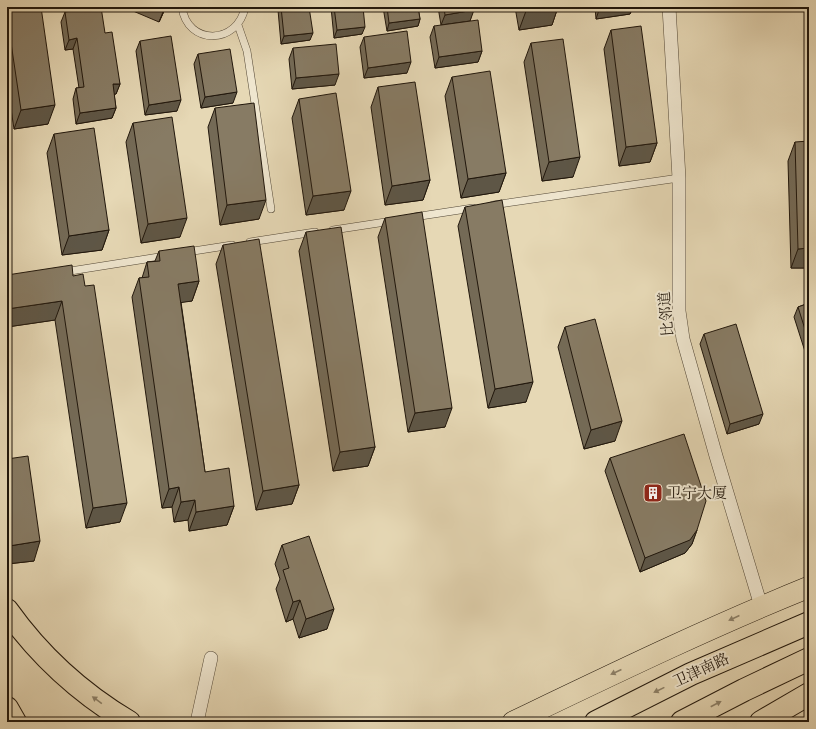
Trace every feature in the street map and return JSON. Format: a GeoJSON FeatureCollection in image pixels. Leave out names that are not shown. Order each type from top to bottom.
{"type":"FeatureCollection","features":[{"type":"Feature","properties":{"kind":"highway"},"geometry":{"type":"LineString","coordinates":[[7,610],[30,639],[78,686],[129,722]]}},
{"type":"Feature","properties":{"kind":"highway","name":"卫津南路"},"geometry":{"type":"LineString","coordinates":[[587,722],[602,718],[691,674],[809,623]]}},
{"type":"Feature","properties":{"kind":"highway"},"geometry":{"type":"LineString","coordinates":[[682,722],[744,690],[809,660]]}},
{"type":"Feature","properties":{"kind":"highway"},"geometry":{"type":"LineString","coordinates":[[761,722],[809,694]]}},
{"type":"Feature","properties":{"kind":"highway"},"geometry":{"type":"LineString","coordinates":[[7,708],[15,722]]}},
{"type":"Feature","properties":{"kind":"main road"},"geometry":{"type":"LineString","coordinates":[[513,722],[592,683],[761,606],[809,587]]}},
{"type":"Feature","properties":{"kind":"street","name":"比邻道"},"geometry":{"type":"LineString","coordinates":[[669,7],[679,178],[679,311],[683,339],[761,606]]}},
{"type":"Feature","properties":{"kind":"street"},"geometry":{"type":"LineString","coordinates":[[197,722],[211,658]]}},
{"type":"Feature","properties":{"kind":"lane"},"geometry":{"type":"LineString","coordinates":[[182,7],[185,19],[191,27],[199,33],[209,36],[220,36],[230,32],[238,25],[244,16],[245,7]]}},
{"type":"Feature","properties":{"kind":"lane"},"geometry":{"type":"LineString","coordinates":[[238,25],[247,51],[271,209]]}},
{"type":"Feature","properties":{"kind":"lane"},"geometry":{"type":"LineString","coordinates":[[406,218],[679,178]]}},
{"type":"Feature","properties":{"kind":"lane"},"geometry":{"type":"LineString","coordinates":[[328,230],[399,220]]}},
{"type":"Feature","properties":{"kind":"lane"},"geometry":{"type":"LineString","coordinates":[[179,253],[320,232]]}},
{"type":"Feature","properties":{"kind":"lane"},"geometry":{"type":"LineString","coordinates":[[54,273],[172,255]]}},
{"type":"Feature","properties":{"kind":"building"},"geometry":{"type":"Polygon","coordinates":[[[7,7],[41,7],[55,105],[21,110],[7,16],[7,7]]]}},
{"type":"Feature","properties":{"kind":"building"},"geometry":{"type":"Polygon","coordinates":[[[101,7],[105,33],[112,32],[120,84],[113,84],[116,108],[80,113],[76,88],[84,87],[77,38],[69,40],[65,12],[101,7]]]}},
{"type":"Feature","properties":{"kind":"building"},"geometry":{"type":"Polygon","coordinates":[[[153,7],[165,7],[163,11],[153,7]]]}},
{"type":"Feature","properties":{"kind":"building"},"geometry":{"type":"Polygon","coordinates":[[[281,7],[309,7],[313,33],[284,36],[281,7]]]}},
{"type":"Feature","properties":{"kind":"building"},"geometry":{"type":"Polygon","coordinates":[[[334,7],[363,7],[365,27],[337,30],[334,7]]]}},
{"type":"Feature","properties":{"kind":"building"},"geometry":{"type":"Polygon","coordinates":[[[387,7],[418,7],[420,19],[389,23],[387,7]]]}},
{"type":"Feature","properties":{"kind":"building"},"geometry":{"type":"Polygon","coordinates":[[[444,7],[474,7],[474,10],[445,15],[444,7]]]}},
{"type":"Feature","properties":{"kind":"building"},"geometry":{"type":"Polygon","coordinates":[[[525,7],[550,7],[526,11],[525,7]]]}},
{"type":"Feature","properties":{"kind":"building"},"geometry":{"type":"Polygon","coordinates":[[[478,20],[482,51],[439,57],[434,26],[478,20]]]}},
{"type":"Feature","properties":{"kind":"building"},"geometry":{"type":"Polygon","coordinates":[[[641,26],[657,143],[626,147],[611,30],[641,26]]]}},
{"type":"Feature","properties":{"kind":"building"},"geometry":{"type":"Polygon","coordinates":[[[407,31],[411,62],[368,68],[364,37],[407,31]]]}},
{"type":"Feature","properties":{"kind":"building"},"geometry":{"type":"Polygon","coordinates":[[[171,36],[181,100],[149,105],[140,41],[171,36]]]}},
{"type":"Feature","properties":{"kind":"building"},"geometry":{"type":"Polygon","coordinates":[[[563,39],[580,157],[549,162],[531,43],[563,39]]]}},
{"type":"Feature","properties":{"kind":"building"},"geometry":{"type":"Polygon","coordinates":[[[336,44],[339,74],[296,78],[293,48],[336,44]]]}},
{"type":"Feature","properties":{"kind":"building"},"geometry":{"type":"Polygon","coordinates":[[[230,49],[237,92],[205,97],[198,54],[230,49]]]}},
{"type":"Feature","properties":{"kind":"building"},"geometry":{"type":"Polygon","coordinates":[[[490,71],[506,173],[468,179],[452,77],[490,71]]]}},
{"type":"Feature","properties":{"kind":"building"},"geometry":{"type":"Polygon","coordinates":[[[415,82],[430,180],[392,186],[378,87],[415,82]]]}},
{"type":"Feature","properties":{"kind":"building"},"geometry":{"type":"Polygon","coordinates":[[[336,93],[351,191],[313,196],[299,99],[336,93]]]}},
{"type":"Feature","properties":{"kind":"building"},"geometry":{"type":"Polygon","coordinates":[[[254,103],[266,200],[227,205],[215,108],[254,103]]]}},
{"type":"Feature","properties":{"kind":"building"},"geometry":{"type":"Polygon","coordinates":[[[172,117],[187,218],[148,224],[133,123],[172,117]]]}},
{"type":"Feature","properties":{"kind":"building"},"geometry":{"type":"Polygon","coordinates":[[[94,128],[109,230],[69,236],[54,134],[94,128]]]}},
{"type":"Feature","properties":{"kind":"building"},"geometry":{"type":"Polygon","coordinates":[[[809,141],[809,248],[798,249],[795,142],[809,141]]]}},
{"type":"Feature","properties":{"kind":"building"},"geometry":{"type":"Polygon","coordinates":[[[502,200],[533,382],[495,389],[465,207],[502,200]]]}},
{"type":"Feature","properties":{"kind":"building"},"geometry":{"type":"Polygon","coordinates":[[[422,212],[452,408],[415,413],[385,218],[422,212]]]}},
{"type":"Feature","properties":{"kind":"building"},"geometry":{"type":"Polygon","coordinates":[[[341,227],[375,447],[340,452],[306,232],[341,227]]]}},
{"type":"Feature","properties":{"kind":"building"},"geometry":{"type":"Polygon","coordinates":[[[259,239],[299,485],[263,491],[223,245],[259,239]]]}},
{"type":"Feature","properties":{"kind":"building"},"geometry":{"type":"Polygon","coordinates":[[[194,246],[199,281],[178,284],[205,472],[229,468],[234,506],[196,512],[195,500],[181,502],[179,487],[169,489],[139,278],[149,277],[147,262],[160,261],[159,251],[194,246]]]}},
{"type":"Feature","properties":{"kind":"building"},"geometry":{"type":"Polygon","coordinates":[[[72,265],[73,276],[83,274],[85,286],[94,285],[127,503],[93,508],[62,301],[7,309],[7,275],[72,265]]]}},
{"type":"Feature","properties":{"kind":"building"},"geometry":{"type":"Polygon","coordinates":[[[809,303],[809,342],[798,307],[809,303]]]}},
{"type":"Feature","properties":{"kind":"building"},"geometry":{"type":"Polygon","coordinates":[[[595,319],[622,421],[591,430],[565,327],[595,319]]]}},
{"type":"Feature","properties":{"kind":"building"},"geometry":{"type":"Polygon","coordinates":[[[736,324],[763,414],[730,424],[704,334],[736,324]]]}},
{"type":"Feature","properties":{"kind":"building","name":"卫宁大厦"},"geometry":{"type":"Polygon","coordinates":[[[684,434],[706,501],[697,530],[690,540],[645,558],[610,458],[684,434]]]}},
{"type":"Feature","properties":{"kind":"building"},"geometry":{"type":"Polygon","coordinates":[[[28,456],[40,541],[9,546],[7,534],[7,459],[28,456]]]}},
{"type":"Feature","properties":{"kind":"building"},"geometry":{"type":"Polygon","coordinates":[[[309,536],[334,609],[306,619],[300,600],[293,602],[283,570],[289,568],[282,545],[309,536]]]}},
{"type":"Feature","properties":{"kind":"place","name":"卫宁大厦"},"geometry":{"type":"Point","coordinates":[653,493]}}]}
